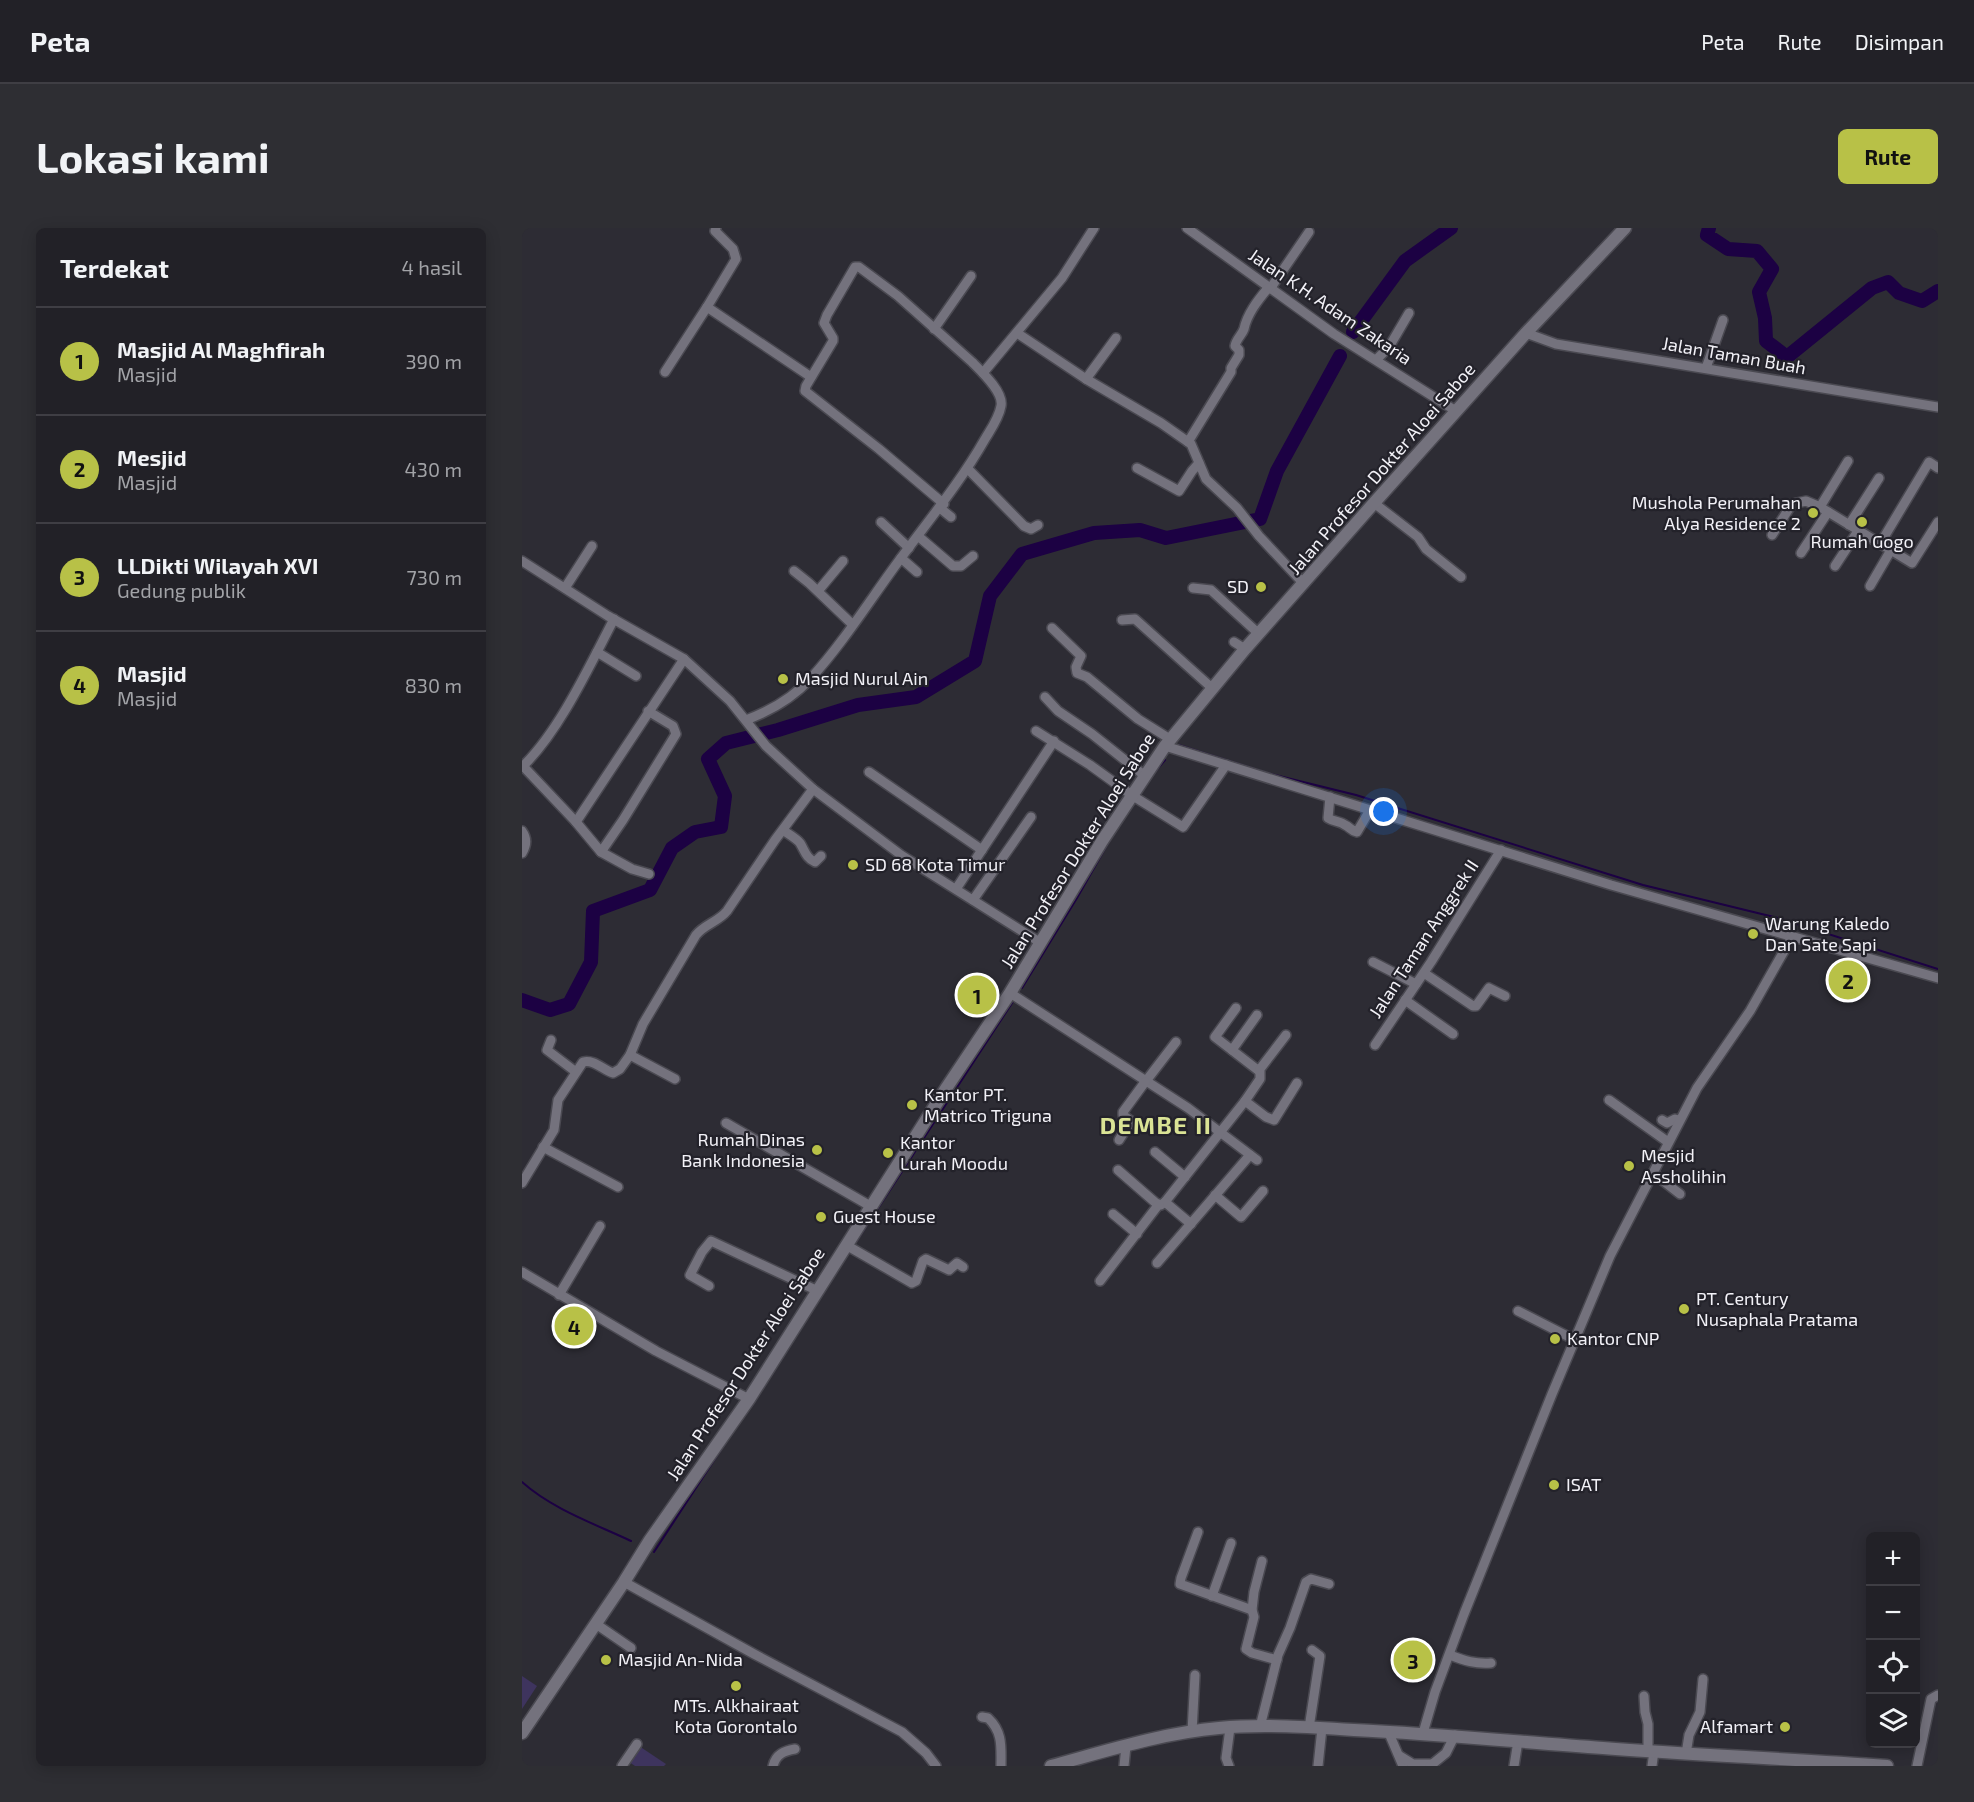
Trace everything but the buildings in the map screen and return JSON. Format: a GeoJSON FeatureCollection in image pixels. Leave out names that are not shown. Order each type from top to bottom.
{"type":"FeatureCollection","features":[{"type":"Feature","properties":{"kind":"street"},"geometry":{"type":"LineString","coordinates":[[665,372],[708,307],[736,259],[736,253],[715,231],[716,228]]}},
{"type":"Feature","properties":{"kind":"street"},"geometry":{"type":"LineString","coordinates":[[983,374],[1062,278],[1094,228]]}},
{"type":"Feature","properties":{"kind":"street","name":"Jalan K.H. Adam Zakaria"},"geometry":{"type":"LineString","coordinates":[[1187,228],[1335,334],[1456,411]]}},
{"type":"Feature","properties":{"kind":"street","name":"Jalan Profesor Dokter Aloei Saboe"},"geometry":{"type":"LineString","coordinates":[[522,1733],[650,1540],[748,1399],[947,1087],[1010,993],[1102,841],[1168,743],[1212,688],[1239,646],[1259,634],[1526,333],[1625,228]]}},
{"type":"Feature","properties":{"kind":"street"},"geometry":{"type":"LineString","coordinates":[[1188,442],[1230,374],[1239,355],[1239,350],[1235,346],[1236,342],[1256,303],[1309,232]]}},
{"type":"Feature","properties":{"kind":"street"},"geometry":{"type":"LineString","coordinates":[[750,724],[810,679],[942,506],[968,469],[1002,405],[1000,396],[983,374],[898,296],[859,267],[855,267],[827,315],[824,323],[833,341],[811,376],[805,391],[879,449],[942,506],[951,517]]}},
{"type":"Feature","properties":{"kind":"street"},"geometry":{"type":"LineString","coordinates":[[934,329],[970,276]]}},
{"type":"Feature","properties":{"kind":"street"},"geometry":{"type":"LineString","coordinates":[[708,307],[811,376]]}},
{"type":"Feature","properties":{"kind":"street"},"geometry":{"type":"LineString","coordinates":[[1377,359],[1389,347],[1409,314]]}},
{"type":"Feature","properties":{"kind":"street"},"geometry":{"type":"LineString","coordinates":[[1706,368],[1723,320]]}},
{"type":"Feature","properties":{"kind":"street"},"geometry":{"type":"LineString","coordinates":[[1017,333],[1188,442],[1195,450],[1206,479],[1237,508],[1259,536],[1304,584]]}},
{"type":"Feature","properties":{"kind":"street","name":"Jalan Taman Buah"},"geometry":{"type":"LineString","coordinates":[[1526,333],[1556,344],[1938,407]]}},
{"type":"Feature","properties":{"kind":"street"},"geometry":{"type":"LineString","coordinates":[[1086,379],[1116,338]]}},
{"type":"Feature","properties":{"kind":"street"},"geometry":{"type":"LineString","coordinates":[[1820,507],[1848,461]]}},
{"type":"Feature","properties":{"kind":"street"},"geometry":{"type":"LineString","coordinates":[[1880,544],[1929,462],[1938,468]]}},
{"type":"Feature","properties":{"kind":"street"},"geometry":{"type":"LineString","coordinates":[[1137,468],[1179,491],[1199,463]]}},
{"type":"Feature","properties":{"kind":"street"},"geometry":{"type":"LineString","coordinates":[[968,469],[1024,526],[1031,529],[1038,525]]}},
{"type":"Feature","properties":{"kind":"street"},"geometry":{"type":"LineString","coordinates":[[1849,525],[1879,478]]}},
{"type":"Feature","properties":{"kind":"street"},"geometry":{"type":"LineString","coordinates":[[1772,535],[1792,504],[1806,501],[1820,507],[1912,563],[1938,522]]}},
{"type":"Feature","properties":{"kind":"street"},"geometry":{"type":"LineString","coordinates":[[1374,502],[1418,537],[1428,550],[1461,577]]}},
{"type":"Feature","properties":{"kind":"street"},"geometry":{"type":"LineString","coordinates":[[1801,553],[1828,512]]}},
{"type":"Feature","properties":{"kind":"street"},"geometry":{"type":"LineString","coordinates":[[881,522],[909,548]]}},
{"type":"Feature","properties":{"kind":"street"},"geometry":{"type":"LineString","coordinates":[[1835,566],[1858,531]]}},
{"type":"Feature","properties":{"kind":"street"},"geometry":{"type":"LineString","coordinates":[[918,536],[953,566],[962,566],[973,556]]}},
{"type":"Feature","properties":{"kind":"street"},"geometry":{"type":"LineString","coordinates":[[565,588],[592,546]]}},
{"type":"Feature","properties":{"kind":"street"},"geometry":{"type":"LineString","coordinates":[[1870,586],[1891,550]]}},
{"type":"Feature","properties":{"kind":"street"},"geometry":{"type":"LineString","coordinates":[[901,558],[917,572]]}},
{"type":"Feature","properties":{"kind":"street"},"geometry":{"type":"LineString","coordinates":[[522,561],[614,619],[684,659],[714,685],[750,724],[766,746],[813,789],[901,855],[1041,943]]}},
{"type":"Feature","properties":{"kind":"street"},"geometry":{"type":"LineString","coordinates":[[818,591],[843,561]]}},
{"type":"Feature","properties":{"kind":"street"},"geometry":{"type":"LineString","coordinates":[[794,571],[852,624]]}},
{"type":"Feature","properties":{"kind":"street"},"geometry":{"type":"LineString","coordinates":[[1193,588],[1211,590],[1259,634]]}},
{"type":"Feature","properties":{"kind":"street"},"geometry":{"type":"LineString","coordinates":[[614,619],[557,722],[523,767],[576,822],[601,852],[632,869],[649,874]]}},
{"type":"Feature","properties":{"kind":"street"},"geometry":{"type":"LineString","coordinates":[[1122,620],[1135,620],[1212,688]]}},
{"type":"Feature","properties":{"kind":"street"},"geometry":{"type":"LineString","coordinates":[[1052,628],[1081,656],[1076,667],[1077,673],[1087,677],[1168,743],[1226,765],[1611,885],[1938,978]]}},
{"type":"Feature","properties":{"kind":"street"},"geometry":{"type":"LineString","coordinates":[[597,652],[636,676]]}},
{"type":"Feature","properties":{"kind":"street"},"geometry":{"type":"LineString","coordinates":[[576,822],[684,659]]}},
{"type":"Feature","properties":{"kind":"street"},"geometry":{"type":"LineString","coordinates":[[1045,697],[1058,711],[1092,734],[1145,776]]}},
{"type":"Feature","properties":{"kind":"street"},"geometry":{"type":"LineString","coordinates":[[601,852],[676,734],[673,726],[648,711]]}},
{"type":"Feature","properties":{"kind":"street"},"geometry":{"type":"LineString","coordinates":[[1036,731],[1132,796],[1183,827],[1226,765]]}},
{"type":"Feature","properties":{"kind":"street"},"geometry":{"type":"LineString","coordinates":[[956,890],[1053,741]]}},
{"type":"Feature","properties":{"kind":"street"},"geometry":{"type":"LineString","coordinates":[[869,772],[982,850]]}},
{"type":"Feature","properties":{"kind":"street"},"geometry":{"type":"LineString","coordinates":[[522,1183],[554,1130],[555,1106],[558,1100],[583,1062],[587,1060],[609,1072],[617,1072],[630,1055],[643,1024],[696,935],[701,928],[721,918],[727,911],[813,789]]}},
{"type":"Feature","properties":{"kind":"street"},"geometry":{"type":"LineString","coordinates":[[1330,798],[1328,818],[1345,824],[1351,831],[1357,832],[1370,810]]}},
{"type":"Feature","properties":{"kind":"street"},"geometry":{"type":"LineString","coordinates":[[973,900],[1031,817]]}},
{"type":"Feature","properties":{"kind":"street"},"geometry":{"type":"LineString","coordinates":[[783,830],[800,843],[802,851],[812,862],[821,856]]}},
{"type":"Feature","properties":{"kind":"street"},"geometry":{"type":"LineString","coordinates":[[522,831],[526,836],[526,842],[522,853]]}},
{"type":"Feature","properties":{"kind":"street","name":"Jalan Taman Anggrek II"},"geometry":{"type":"LineString","coordinates":[[1375,1045],[1424,973],[1501,850]]}},
{"type":"Feature","properties":{"kind":"street"},"geometry":{"type":"LineString","coordinates":[[1423,1733],[1435,1692],[1498,1528],[1610,1256],[1697,1088],[1760,994],[1792,937]]}},
{"type":"Feature","properties":{"kind":"street"},"geometry":{"type":"LineString","coordinates":[[1373,962],[1416,984]]}},
{"type":"Feature","properties":{"kind":"street"},"geometry":{"type":"LineString","coordinates":[[1424,973],[1473,1006],[1476,1006],[1489,988],[1505,996]]}},
{"type":"Feature","properties":{"kind":"street"},"geometry":{"type":"LineString","coordinates":[[1010,993],[1145,1081],[1253,1158],[1215,1196],[1157,1263]]}},
{"type":"Feature","properties":{"kind":"street"},"geometry":{"type":"LineString","coordinates":[[1406,1000],[1453,1034]]}},
{"type":"Feature","properties":{"kind":"street"},"geometry":{"type":"LineString","coordinates":[[1236,1008],[1215,1037],[1259,1071]]}},
{"type":"Feature","properties":{"kind":"street"},"geometry":{"type":"LineString","coordinates":[[1232,1050],[1257,1015]]}},
{"type":"Feature","properties":{"kind":"street"},"geometry":{"type":"LineString","coordinates":[[1100,1281],[1221,1133],[1260,1079],[1259,1071],[1286,1035]]}},
{"type":"Feature","properties":{"kind":"street"},"geometry":{"type":"LineString","coordinates":[[551,1040],[547,1048],[548,1052],[576,1072]]}},
{"type":"Feature","properties":{"kind":"street"},"geometry":{"type":"LineString","coordinates":[[1119,1140],[1131,1121],[1123,1115],[1123,1112],[1176,1042]]}},
{"type":"Feature","properties":{"kind":"street"},"geometry":{"type":"LineString","coordinates":[[630,1055],[675,1079]]}},
{"type":"Feature","properties":{"kind":"street"},"geometry":{"type":"LineString","coordinates":[[1245,1101],[1266,1117],[1274,1120],[1297,1083]]}},
{"type":"Feature","properties":{"kind":"street"},"geometry":{"type":"LineString","coordinates":[[1609,1100],[1668,1142]]}},
{"type":"Feature","properties":{"kind":"street"},"geometry":{"type":"LineString","coordinates":[[1662,1120],[1667,1123],[1675,1119],[1679,1120]]}},
{"type":"Feature","properties":{"kind":"street"},"geometry":{"type":"LineString","coordinates":[[726,1123],[872,1207]]}},
{"type":"Feature","properties":{"kind":"street"},"geometry":{"type":"LineString","coordinates":[[543,1147],[618,1187]]}},
{"type":"Feature","properties":{"kind":"street"},"geometry":{"type":"LineString","coordinates":[[1155,1152],[1185,1177]]}},
{"type":"Feature","properties":{"kind":"street"},"geometry":{"type":"LineString","coordinates":[[1118,1170],[1191,1224]]}},
{"type":"Feature","properties":{"kind":"street"},"geometry":{"type":"LineString","coordinates":[[1653,1173],[1680,1194]]}},
{"type":"Feature","properties":{"kind":"street"},"geometry":{"type":"LineString","coordinates":[[1215,1196],[1241,1217],[1263,1191]]}},
{"type":"Feature","properties":{"kind":"street"},"geometry":{"type":"LineString","coordinates":[[1113,1214],[1137,1234]]}},
{"type":"Feature","properties":{"kind":"street"},"geometry":{"type":"LineString","coordinates":[[559,1295],[600,1226]]}},
{"type":"Feature","properties":{"kind":"street"},"geometry":{"type":"LineString","coordinates":[[709,1286],[690,1275],[702,1252],[711,1241],[818,1291]]}},
{"type":"Feature","properties":{"kind":"street"},"geometry":{"type":"LineString","coordinates":[[846,1245],[912,1282],[916,1281],[923,1261],[926,1259],[949,1270],[957,1263],[963,1267]]}},
{"type":"Feature","properties":{"kind":"street"},"geometry":{"type":"LineString","coordinates":[[522,1272],[657,1351],[748,1399]]}},
{"type":"Feature","properties":{"kind":"street"},"geometry":{"type":"LineString","coordinates":[[1518,1311],[1575,1340]]}},
{"type":"Feature","properties":{"kind":"street"},"geometry":{"type":"LineString","coordinates":[[1198,1532],[1180,1583],[1252,1610]]}},
{"type":"Feature","properties":{"kind":"street"},"geometry":{"type":"LineString","coordinates":[[1212,1596],[1231,1543]]}},
{"type":"Feature","properties":{"kind":"street"},"geometry":{"type":"LineString","coordinates":[[1262,1561],[1254,1592],[1252,1610],[1254,1617],[1246,1649],[1276,1660]]}},
{"type":"Feature","properties":{"kind":"street"},"geometry":{"type":"LineString","coordinates":[[1260,1728],[1276,1660],[1306,1582],[1311,1579],[1329,1584]]}},
{"type":"Feature","properties":{"kind":"street"},"geometry":{"type":"LineString","coordinates":[[624,1582],[902,1732],[926,1753],[936,1766]]}},
{"type":"Feature","properties":{"kind":"street"},"geometry":{"type":"LineString","coordinates":[[596,1624],[631,1648]]}},
{"type":"Feature","properties":{"kind":"street"},"geometry":{"type":"LineString","coordinates":[[1309,1728],[1320,1656],[1312,1650]]}},
{"type":"Feature","properties":{"kind":"street"},"geometry":{"type":"LineString","coordinates":[[1450,1654],[1465,1662],[1491,1664]]}},
{"type":"Feature","properties":{"kind":"street"},"geometry":{"type":"LineString","coordinates":[[1192,1732],[1195,1675]]}},
{"type":"Feature","properties":{"kind":"street"},"geometry":{"type":"LineString","coordinates":[[1686,1754],[1689,1735],[1700,1712],[1703,1679]]}},
{"type":"Feature","properties":{"kind":"street"},"geometry":{"type":"LineString","coordinates":[[1917,1766],[1931,1699],[1938,1695]]}},
{"type":"Feature","properties":{"kind":"street"},"geometry":{"type":"LineString","coordinates":[[1644,1696],[1652,1766]]}},
{"type":"Feature","properties":{"kind":"street"},"geometry":{"type":"LineString","coordinates":[[982,1718],[988,1718],[998,1728],[1002,1748],[1001,1766]]}},
{"type":"Feature","properties":{"kind":"street"},"geometry":{"type":"LineString","coordinates":[[1229,1766],[1226,1758],[1230,1728]]}},
{"type":"Feature","properties":{"kind":"street"},"geometry":{"type":"LineString","coordinates":[[1051,1766],[1126,1746],[1192,1732],[1230,1728],[1322,1728],[1455,1735],[1686,1754],[1887,1766]]}},
{"type":"Feature","properties":{"kind":"street"},"geometry":{"type":"LineString","coordinates":[[1317,1766],[1322,1728]]}},
{"type":"Feature","properties":{"kind":"street"},"geometry":{"type":"LineString","coordinates":[[1388,1731],[1403,1766]]}},
{"type":"Feature","properties":{"kind":"street"},"geometry":{"type":"LineString","coordinates":[[1400,1755],[1413,1764],[1430,1765],[1446,1753],[1455,1735]]}},
{"type":"Feature","properties":{"kind":"street"},"geometry":{"type":"LineString","coordinates":[[1514,1766],[1518,1741]]}},
{"type":"Feature","properties":{"kind":"street"},"geometry":{"type":"LineString","coordinates":[[622,1766],[637,1744]]}},
{"type":"Feature","properties":{"kind":"street"},"geometry":{"type":"LineString","coordinates":[[1124,1766],[1126,1746]]}},
{"type":"Feature","properties":{"kind":"street"},"geometry":{"type":"LineString","coordinates":[[773,1766],[776,1758],[782,1753],[795,1749]]}},
{"type":"Feature","properties":{"kind":"shaded area"},"geometry":{"type":"Polygon","coordinates":[[[522,1676],[537,1686],[522,1709],[522,1676]]]}},
{"type":"Feature","properties":{"kind":"shaded area"},"geometry":{"type":"Polygon","coordinates":[[[639,1746],[666,1764],[664,1766],[635,1766],[629,1762],[639,1746]]]}},
{"type":"Feature","properties":{"kind":"waterway"},"geometry":{"type":"LineString","coordinates":[[1353,332],[1405,261],[1451,228]]}},
{"type":"Feature","properties":{"kind":"waterway"},"geometry":{"type":"LineString","coordinates":[[1709,228],[1707,235],[1728,249],[1757,251],[1772,269],[1759,292],[1765,318],[1766,341],[1787,357],[1872,288],[1888,282],[1899,293],[1922,301],[1938,291]]}},
{"type":"Feature","properties":{"kind":"waterway"},"geometry":{"type":"LineString","coordinates":[[522,1000],[550,1010],[569,1004],[591,962],[593,911],[650,890],[672,848],[695,832],[721,827],[725,796],[708,759],[726,743],[778,730],[858,705],[916,697],[975,661],[990,596],[1022,554],[1094,533],[1140,530],[1166,538],[1260,519],[1277,471],[1340,356]]}},
{"type":"Feature","properties":{"kind":"waterway"},"geometry":{"type":"LineString","coordinates":[[1179,745],[1267,773],[1356,795],[1643,885],[1778,918],[1938,969]]}},
{"type":"Feature","properties":{"kind":"waterway"},"geometry":{"type":"LineString","coordinates":[[1153,774],[1165,760]]}},
{"type":"Feature","properties":{"kind":"waterway"},"geometry":{"type":"LineString","coordinates":[[1022,988],[1111,838]]}},
{"type":"Feature","properties":{"kind":"waterway"},"geometry":{"type":"LineString","coordinates":[[856,1242],[1014,1000]]}},
{"type":"Feature","properties":{"kind":"waterway"},"geometry":{"type":"LineString","coordinates":[[654,1552],[724,1445]]}},
{"type":"Feature","properties":{"kind":"waterway"},"geometry":{"type":"LineString","coordinates":[[522,1482],[560,1508],[631,1541]]}},
{"type":"Feature","properties":{"kind":"place","name":"Mushola Perumahan Alya Residence 2"},"geometry":{"type":"Point","coordinates":[1813,513]}},
{"type":"Feature","properties":{"kind":"place","name":"Rumah Gogo"},"geometry":{"type":"Point","coordinates":[1862,522]}},
{"type":"Feature","properties":{"kind":"place","name":"SD"},"geometry":{"type":"Point","coordinates":[1261,587]}},
{"type":"Feature","properties":{"kind":"place","name":"Masjid Nurul Ain"},"geometry":{"type":"Point","coordinates":[783,679]}},
{"type":"Feature","properties":{"kind":"place","name":"SD 68 Kota Timur"},"geometry":{"type":"Point","coordinates":[853,865]}},
{"type":"Feature","properties":{"kind":"place","name":"Warung Kaledo Dan Sate Sapi"},"geometry":{"type":"Point","coordinates":[1753,934]}},
{"type":"Feature","properties":{"kind":"place","name":"Mesjid"},"geometry":{"type":"Point","coordinates":[1848,980]}},
{"type":"Feature","properties":{"kind":"place","name":"Masjid Al Maghfirah"},"geometry":{"type":"Point","coordinates":[977,995]}},
{"type":"Feature","properties":{"kind":"place","name":"Kantor PT. Matrico Triguna"},"geometry":{"type":"Point","coordinates":[912,1105]}},
{"type":"Feature","properties":{"kind":"place","name":"Rumah Dinas Bank Indonesia"},"geometry":{"type":"Point","coordinates":[817,1150]}},
{"type":"Feature","properties":{"kind":"place","name":"Kantor Lurah Moodu"},"geometry":{"type":"Point","coordinates":[888,1153]}},
{"type":"Feature","properties":{"kind":"place","name":"Mesjid Assholihin"},"geometry":{"type":"Point","coordinates":[1629,1166]}},
{"type":"Feature","properties":{"kind":"place","name":"Guest House"},"geometry":{"type":"Point","coordinates":[821,1217]}},
{"type":"Feature","properties":{"kind":"place","name":"PT. Century Nusaphala Pratama"},"geometry":{"type":"Point","coordinates":[1684,1309]}},
{"type":"Feature","properties":{"kind":"place","name":"Masjid"},"geometry":{"type":"Point","coordinates":[574,1326]}},
{"type":"Feature","properties":{"kind":"place","name":"Kantor CNP"},"geometry":{"type":"Point","coordinates":[1555,1339]}},
{"type":"Feature","properties":{"kind":"place","name":"ISAT"},"geometry":{"type":"Point","coordinates":[1554,1485]}},
{"type":"Feature","properties":{"kind":"place","name":"Masjid An-Nida"},"geometry":{"type":"Point","coordinates":[606,1660]}},
{"type":"Feature","properties":{"kind":"place","name":"LLDikti Wilayah XVI"},"geometry":{"type":"Point","coordinates":[1413,1660]}},
{"type":"Feature","properties":{"kind":"place","name":"MTs. Alkhairaat Kota Gorontalo"},"geometry":{"type":"Point","coordinates":[736,1686]}},
{"type":"Feature","properties":{"kind":"place","name":"Alfamart"},"geometry":{"type":"Point","coordinates":[1785,1727]}},
{"type":"Feature","properties":{"kind":"district","name":"DEMBE II"},"geometry":{"type":"Point","coordinates":[1156,1126]}}]}
